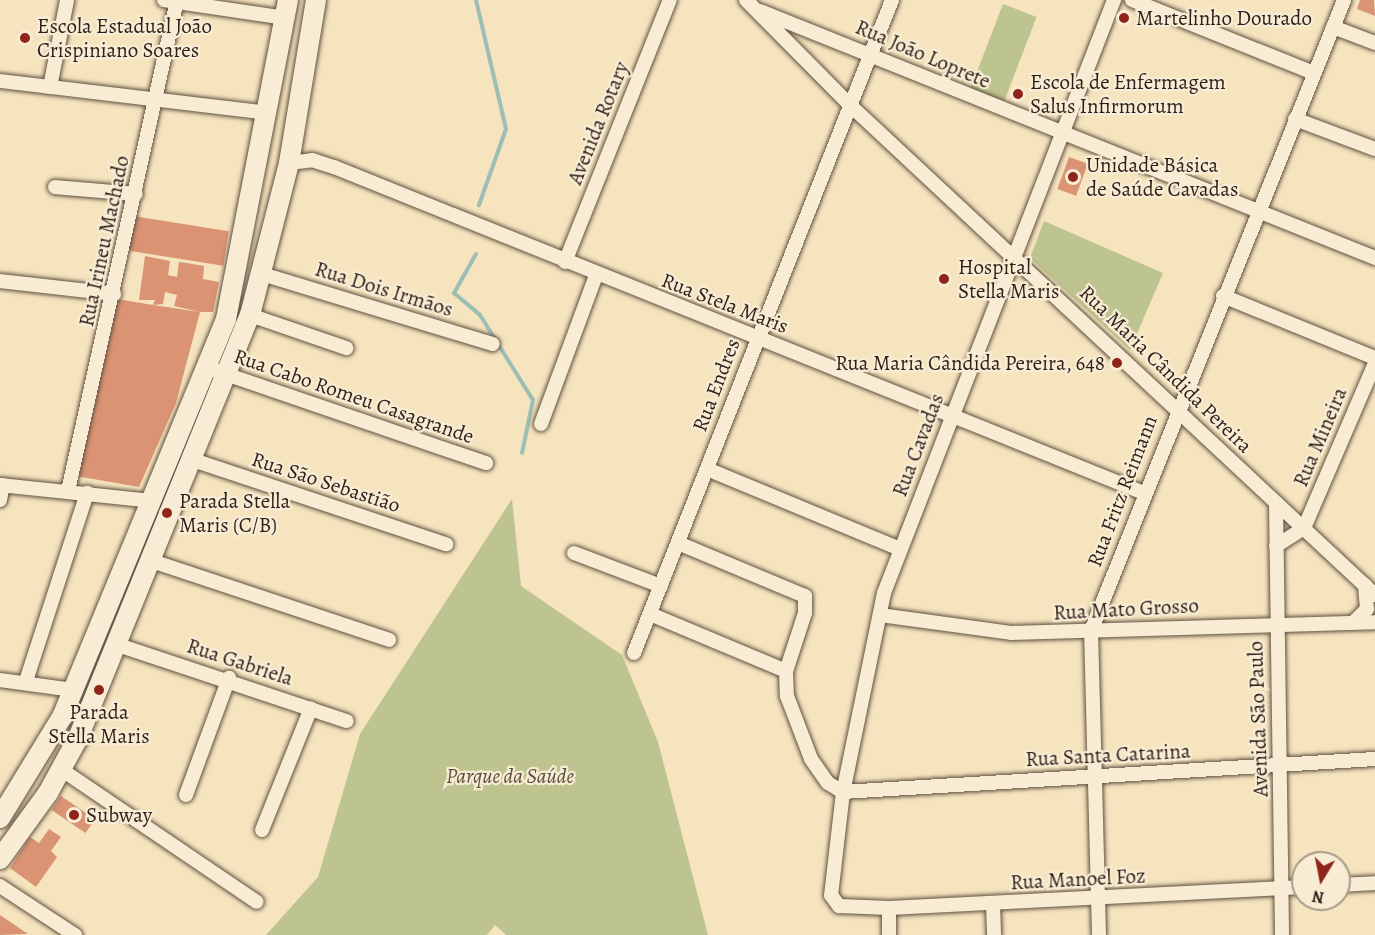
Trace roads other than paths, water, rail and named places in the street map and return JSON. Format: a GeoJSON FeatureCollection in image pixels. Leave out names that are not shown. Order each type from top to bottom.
{"type":"FeatureCollection","features":[{"type":"Feature","properties":{"kind":"main road"},"geometry":{"type":"LineString","coordinates":[[0,818],[49,744],[151,501],[217,371],[250,315],[289,164],[316,0]]}},
{"type":"Feature","properties":{"kind":"main road"},"geometry":{"type":"LineString","coordinates":[[0,860],[62,770],[118,645],[194,460],[237,280],[287,9]]}},
{"type":"Feature","properties":{"kind":"street"},"geometry":{"type":"LineString","coordinates":[[51,87],[67,0]]}},
{"type":"Feature","properties":{"kind":"street","name":"Avenida Rotary"},"geometry":{"type":"LineString","coordinates":[[565,262],[670,0]]}},
{"type":"Feature","properties":{"kind":"street","name":"Rua Endres"},"geometry":{"type":"LineString","coordinates":[[634,652],[707,469],[756,337],[892,0]]}},
{"type":"Feature","properties":{"kind":"street","name":"Rua Cavadas"},"geometry":{"type":"LineString","coordinates":[[854,909],[839,906],[831,895],[843,792],[880,615],[900,549],[951,414],[1018,258],[1114,0]]}},
{"type":"Feature","properties":{"kind":"street"},"geometry":{"type":"LineString","coordinates":[[1132,0],[1314,73]]}},
{"type":"Feature","properties":{"kind":"street","name":"Rua Fritz Reimann"},"geometry":{"type":"LineString","coordinates":[[1091,631],[1177,408],[1344,0]]}},
{"type":"Feature","properties":{"kind":"street"},"geometry":{"type":"LineString","coordinates":[[172,1],[287,9]]}},
{"type":"Feature","properties":{"kind":"street","name":"Rua Irineu Machado"},"geometry":{"type":"LineString","coordinates":[[68,491],[136,194],[172,1]]}},
{"type":"Feature","properties":{"kind":"street","name":"Rua João Loprete"},"geometry":{"type":"LineString","coordinates":[[751,4],[1064,134],[1375,258]]}},
{"type":"Feature","properties":{"kind":"street","name":"Rua Maria Cândida Pereira"},"geometry":{"type":"LineString","coordinates":[[751,4],[851,106],[1018,258],[1370,590]]}},
{"type":"Feature","properties":{"kind":"street"},"geometry":{"type":"LineString","coordinates":[[1333,27],[1375,43]]}},
{"type":"Feature","properties":{"kind":"street"},"geometry":{"type":"LineString","coordinates":[[0,81],[268,113]]}},
{"type":"Feature","properties":{"kind":"street"},"geometry":{"type":"LineString","coordinates":[[1295,119],[1375,149]]}},
{"type":"Feature","properties":{"kind":"street","name":"Rua Stela Maris"},"geometry":{"type":"LineString","coordinates":[[289,164],[312,160],[334,167],[565,262],[951,414],[1144,493]]}},
{"type":"Feature","properties":{"kind":"street"},"geometry":{"type":"LineString","coordinates":[[55,187],[136,194]]}},
{"type":"Feature","properties":{"kind":"street","name":"Rua Dois Irmãos"},"geometry":{"type":"LineString","coordinates":[[262,274],[493,344]]}},
{"type":"Feature","properties":{"kind":"street"},"geometry":{"type":"LineString","coordinates":[[541,424],[596,274]]}},
{"type":"Feature","properties":{"kind":"street"},"geometry":{"type":"LineString","coordinates":[[0,281],[114,294]]}},
{"type":"Feature","properties":{"kind":"street"},"geometry":{"type":"LineString","coordinates":[[1223,296],[1375,358]]}},
{"type":"Feature","properties":{"kind":"street"},"geometry":{"type":"LineString","coordinates":[[250,315],[346,348]]}},
{"type":"Feature","properties":{"kind":"street","name":"Rua Mineira"},"geometry":{"type":"LineString","coordinates":[[1304,528],[1375,363]]}},
{"type":"Feature","properties":{"kind":"street","name":"Rua Cabo Romeu Casagrande"},"geometry":{"type":"LineString","coordinates":[[217,371],[486,463]]}},
{"type":"Feature","properties":{"kind":"street","name":"Rua São Sebastião"},"geometry":{"type":"LineString","coordinates":[[194,460],[446,544]]}},
{"type":"Feature","properties":{"kind":"street"},"geometry":{"type":"LineString","coordinates":[[707,469],[900,549]]}},
{"type":"Feature","properties":{"kind":"street"},"geometry":{"type":"LineString","coordinates":[[0,500],[1,485],[87,492],[151,501]]}},
{"type":"Feature","properties":{"kind":"street"},"geometry":{"type":"LineString","coordinates":[[26,681],[87,492]]}},
{"type":"Feature","properties":{"kind":"street","name":"Avenida São Paulo"},"geometry":{"type":"LineString","coordinates":[[1276,503],[1282,935]]}},
{"type":"Feature","properties":{"kind":"street"},"geometry":{"type":"LineString","coordinates":[[1276,546],[1304,528]]}},
{"type":"Feature","properties":{"kind":"street"},"geometry":{"type":"LineString","coordinates":[[678,543],[805,596],[806,613],[786,671],[797,731],[828,783],[843,792]]}},
{"type":"Feature","properties":{"kind":"street"},"geometry":{"type":"LineString","coordinates":[[574,553],[661,586]]}},
{"type":"Feature","properties":{"kind":"street"},"geometry":{"type":"LineString","coordinates":[[152,561],[389,640]]}},
{"type":"Feature","properties":{"kind":"street"},"geometry":{"type":"LineString","coordinates":[[1354,622],[1367,609],[1370,590]]}},
{"type":"Feature","properties":{"kind":"street"},"geometry":{"type":"LineString","coordinates":[[650,614],[786,671]]}},
{"type":"Feature","properties":{"kind":"street","name":"Rua Mato Grosso"},"geometry":{"type":"LineString","coordinates":[[880,615],[978,633],[1375,622]]}},
{"type":"Feature","properties":{"kind":"street"},"geometry":{"type":"LineString","coordinates":[[1091,631],[1099,935]]}},
{"type":"Feature","properties":{"kind":"street","name":"Rua Gabriela"},"geometry":{"type":"LineString","coordinates":[[118,645],[229,678],[347,721]]}},
{"type":"Feature","properties":{"kind":"street"},"geometry":{"type":"LineString","coordinates":[[186,795],[229,678]]}},
{"type":"Feature","properties":{"kind":"street"},"geometry":{"type":"LineString","coordinates":[[0,680],[26,681],[73,690]]}},
{"type":"Feature","properties":{"kind":"street"},"geometry":{"type":"LineString","coordinates":[[262,830],[311,708]]}},
{"type":"Feature","properties":{"kind":"street","name":"Rua Santa Catarina"},"geometry":{"type":"LineString","coordinates":[[843,792],[1375,759]]}},
{"type":"Feature","properties":{"kind":"street"},"geometry":{"type":"LineString","coordinates":[[62,770],[257,902]]}},
{"type":"Feature","properties":{"kind":"street"},"geometry":{"type":"LineString","coordinates":[[1351,884],[1375,883]]}},
{"type":"Feature","properties":{"kind":"street"},"geometry":{"type":"LineString","coordinates":[[0,886],[75,935]]}},
{"type":"Feature","properties":{"kind":"street","name":"Rua Manoel Foz"},"geometry":{"type":"LineString","coordinates":[[854,909],[1098,900],[1291,888]]}},
{"type":"Feature","properties":{"kind":"street"},"geometry":{"type":"LineString","coordinates":[[993,904],[994,935]]}},
{"type":"Feature","properties":{"kind":"street"},"geometry":{"type":"LineString","coordinates":[[889,908],[889,935]]}},
{"type":"Feature","properties":{"kind":"waterway"},"geometry":{"type":"LineString","coordinates":[[476,0],[506,129],[479,205]]}},
{"type":"Feature","properties":{"kind":"waterway"},"geometry":{"type":"LineString","coordinates":[[476,254],[454,293],[480,315],[533,400],[522,453]]}},
{"type":"Feature","properties":{"kind":"place","name":"Martelinho Dourado"},"geometry":{"type":"Point","coordinates":[1124,18]}},
{"type":"Feature","properties":{"kind":"place","name":"Escola Estadual João Crispiniano Soares"},"geometry":{"type":"Point","coordinates":[25,38]}},
{"type":"Feature","properties":{"kind":"place","name":"Escola de Enfermagem Salus Infirmorum"},"geometry":{"type":"Point","coordinates":[1018,94]}},
{"type":"Feature","properties":{"kind":"place","name":"Unidade Básica de Saúde Cavadas"},"geometry":{"type":"Point","coordinates":[1073,177]}},
{"type":"Feature","properties":{"kind":"place","name":"Hospital Stella Maris"},"geometry":{"type":"Point","coordinates":[944,279]}},
{"type":"Feature","properties":{"kind":"place","name":"Rua Maria Cândida Pereira, 648"},"geometry":{"type":"Point","coordinates":[1117,363]}},
{"type":"Feature","properties":{"kind":"place","name":"Parada Stella Maris (C/B)"},"geometry":{"type":"Point","coordinates":[167,513]}},
{"type":"Feature","properties":{"kind":"place","name":"Parada Stella Maris"},"geometry":{"type":"Point","coordinates":[99,690]}},
{"type":"Feature","properties":{"kind":"place","name":"Subway"},"geometry":{"type":"Point","coordinates":[74,815]}},
{"type":"Feature","properties":{"kind":"park label","name":"Parque da Saúde"},"geometry":{"type":"Point","coordinates":[510,776]}}]}
